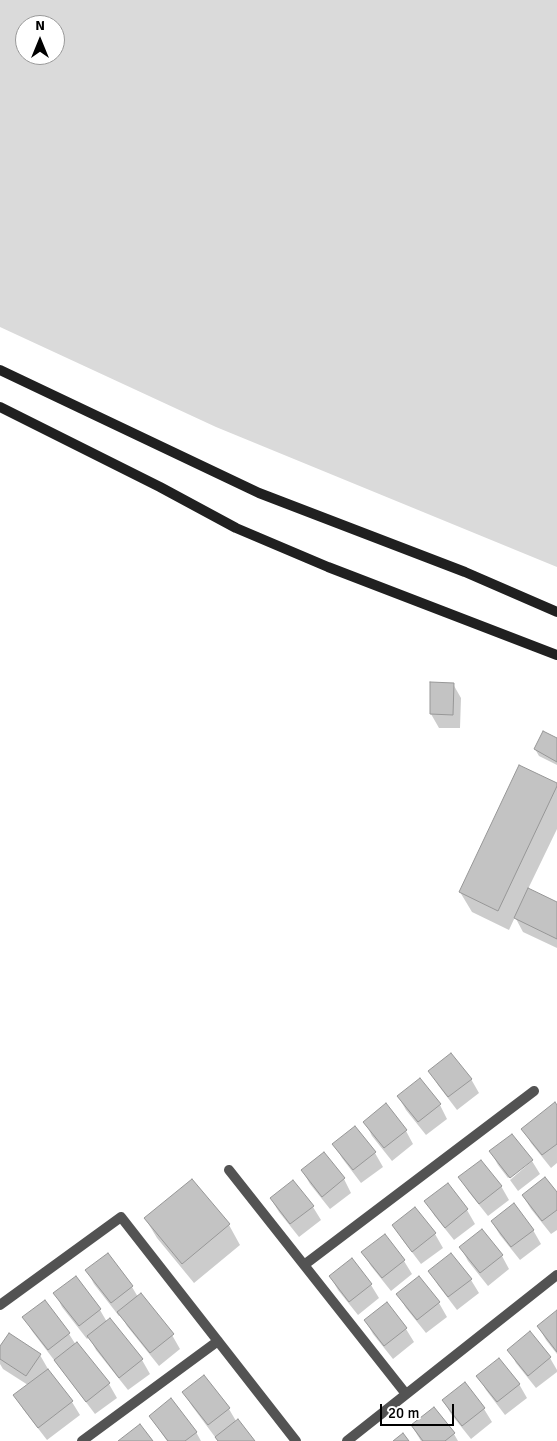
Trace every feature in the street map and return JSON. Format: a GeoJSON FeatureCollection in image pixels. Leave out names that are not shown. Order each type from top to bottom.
{"type":"FeatureCollection","features":[{"type":"Feature","properties":{"kind":"street"},"geometry":{"type":"LineString","coordinates":[[0,370],[259,493],[465,572],[557,612]]}},
{"type":"Feature","properties":{"kind":"street"},"geometry":{"type":"LineString","coordinates":[[0,407],[160,487],[236,528],[328,567],[557,655]]}},
{"type":"Feature","properties":{"kind":"street"},"geometry":{"type":"LineString","coordinates":[[304,1265],[534,1091]]}},
{"type":"Feature","properties":{"kind":"street"},"geometry":{"type":"LineString","coordinates":[[229,1170],[406,1394]]}},
{"type":"Feature","properties":{"kind":"street"},"geometry":{"type":"LineString","coordinates":[[0,1305],[121,1217],[296,1441]]}},
{"type":"Feature","properties":{"kind":"street"},"geometry":{"type":"LineString","coordinates":[[347,1441],[557,1275]]}},
{"type":"Feature","properties":{"kind":"street"},"geometry":{"type":"LineString","coordinates":[[82,1441],[218,1341]]}},
{"type":"Feature","properties":{"kind":"shaded area"},"geometry":{"type":"Polygon","coordinates":[[[0,0],[557,0],[557,567],[216,427],[0,327],[0,0]]]}},
{"type":"Feature","properties":{"kind":"building"},"geometry":{"type":"Polygon","coordinates":[[[430,682],[454,683],[453,715],[430,714],[430,682]]]}},
{"type":"Feature","properties":{"kind":"building"},"geometry":{"type":"Polygon","coordinates":[[[543,731],[557,738],[557,762],[534,749],[543,731]]]}},
{"type":"Feature","properties":{"kind":"building"},"geometry":{"type":"Polygon","coordinates":[[[519,765],[557,783],[557,786],[498,911],[459,892],[519,765]]]}},
{"type":"Feature","properties":{"kind":"building"},"geometry":{"type":"Polygon","coordinates":[[[528,888],[557,902],[557,939],[514,918],[528,888]]]}},
{"type":"Feature","properties":{"kind":"building"},"geometry":{"type":"Polygon","coordinates":[[[451,1053],[472,1079],[448,1097],[428,1071],[451,1053]]]}},
{"type":"Feature","properties":{"kind":"building"},"geometry":{"type":"Polygon","coordinates":[[[420,1078],[441,1104],[418,1122],[397,1096],[420,1078]]]}},
{"type":"Feature","properties":{"kind":"building"},"geometry":{"type":"Polygon","coordinates":[[[555,1102],[557,1105],[557,1144],[542,1155],[521,1129],[555,1102]]]}},
{"type":"Feature","properties":{"kind":"building"},"geometry":{"type":"Polygon","coordinates":[[[386,1103],[407,1130],[384,1148],[363,1122],[386,1103]]]}},
{"type":"Feature","properties":{"kind":"building"},"geometry":{"type":"Polygon","coordinates":[[[355,1126],[376,1152],[353,1170],[332,1144],[355,1126]]]}},
{"type":"Feature","properties":{"kind":"building"},"geometry":{"type":"Polygon","coordinates":[[[512,1134],[533,1160],[510,1178],[489,1151],[512,1134]]]}},
{"type":"Feature","properties":{"kind":"building"},"geometry":{"type":"Polygon","coordinates":[[[324,1152],[345,1178],[322,1197],[301,1170],[324,1152]]]}},
{"type":"Feature","properties":{"kind":"building"},"geometry":{"type":"Polygon","coordinates":[[[481,1160],[502,1186],[479,1204],[458,1177],[481,1160]]]}},
{"type":"Feature","properties":{"kind":"building"},"geometry":{"type":"Polygon","coordinates":[[[545,1177],[557,1192],[557,1210],[542,1221],[522,1195],[545,1177]]]}},
{"type":"Feature","properties":{"kind":"building"},"geometry":{"type":"Polygon","coordinates":[[[192,1179],[230,1224],[182,1264],[144,1218],[192,1179]]]}},
{"type":"Feature","properties":{"kind":"building"},"geometry":{"type":"Polygon","coordinates":[[[293,1180],[314,1206],[290,1224],[270,1198],[293,1180]]]}},
{"type":"Feature","properties":{"kind":"building"},"geometry":{"type":"Polygon","coordinates":[[[448,1183],[468,1209],[445,1228],[424,1201],[448,1183]]]}},
{"type":"Feature","properties":{"kind":"building"},"geometry":{"type":"Polygon","coordinates":[[[514,1203],[534,1230],[511,1247],[491,1221],[514,1203]]]}},
{"type":"Feature","properties":{"kind":"building"},"geometry":{"type":"Polygon","coordinates":[[[415,1207],[436,1233],[412,1252],[392,1225],[415,1207]]]}},
{"type":"Feature","properties":{"kind":"building"},"geometry":{"type":"Polygon","coordinates":[[[482,1229],[503,1255],[480,1273],[459,1247],[482,1229]]]}},
{"type":"Feature","properties":{"kind":"building"},"geometry":{"type":"Polygon","coordinates":[[[385,1234],[405,1260],[382,1278],[361,1252],[385,1234]]]}},
{"type":"Feature","properties":{"kind":"building"},"geometry":{"type":"Polygon","coordinates":[[[108,1253],[133,1286],[111,1303],[85,1270],[108,1253]]]}},
{"type":"Feature","properties":{"kind":"building"},"geometry":{"type":"Polygon","coordinates":[[[451,1253],[472,1279],[448,1297],[428,1271],[451,1253]]]}},
{"type":"Feature","properties":{"kind":"building"},"geometry":{"type":"Polygon","coordinates":[[[352,1258],[372,1284],[349,1302],[329,1276],[352,1258]]]}},
{"type":"Feature","properties":{"kind":"building"},"geometry":{"type":"Polygon","coordinates":[[[76,1276],[101,1309],[79,1326],[53,1293],[76,1276]]]}},
{"type":"Feature","properties":{"kind":"building"},"geometry":{"type":"Polygon","coordinates":[[[419,1276],[440,1302],[417,1320],[396,1294],[419,1276]]]}},
{"type":"Feature","properties":{"kind":"building"},"geometry":{"type":"Polygon","coordinates":[[[141,1293],[174,1334],[150,1353],[117,1312],[141,1293]]]}},
{"type":"Feature","properties":{"kind":"building"},"geometry":{"type":"Polygon","coordinates":[[[45,1300],[70,1333],[48,1350],[22,1317],[45,1300]]]}},
{"type":"Feature","properties":{"kind":"building"},"geometry":{"type":"Polygon","coordinates":[[[387,1302],[407,1328],[384,1346],[364,1320],[387,1302]]]}},
{"type":"Feature","properties":{"kind":"building"},"geometry":{"type":"Polygon","coordinates":[[[557,1310],[557,1352],[537,1326],[557,1310]]]}},
{"type":"Feature","properties":{"kind":"building"},"geometry":{"type":"Polygon","coordinates":[[[110,1318],[143,1359],[119,1378],[87,1336],[110,1318]]]}},
{"type":"Feature","properties":{"kind":"building"},"geometry":{"type":"Polygon","coordinates":[[[530,1331],[551,1357],[528,1376],[507,1350],[530,1331]]]}},
{"type":"Feature","properties":{"kind":"building"},"geometry":{"type":"Polygon","coordinates":[[[9,1333],[41,1354],[26,1376],[0,1359],[0,1346],[9,1333]]]}},
{"type":"Feature","properties":{"kind":"building"},"geometry":{"type":"Polygon","coordinates":[[[77,1342],[110,1383],[86,1402],[54,1360],[77,1342]]]}},
{"type":"Feature","properties":{"kind":"building"},"geometry":{"type":"Polygon","coordinates":[[[499,1358],[520,1384],[497,1402],[476,1376],[499,1358]]]}},
{"type":"Feature","properties":{"kind":"building"},"geometry":{"type":"Polygon","coordinates":[[[48,1369],[73,1401],[38,1428],[13,1395],[48,1369]]]}},
{"type":"Feature","properties":{"kind":"building"},"geometry":{"type":"Polygon","coordinates":[[[204,1375],[230,1408],[208,1425],[182,1392],[204,1375]]]}},
{"type":"Feature","properties":{"kind":"building"},"geometry":{"type":"Polygon","coordinates":[[[465,1382],[485,1408],[462,1426],[442,1400],[465,1382]]]}},
{"type":"Feature","properties":{"kind":"building"},"geometry":{"type":"Polygon","coordinates":[[[171,1398],[197,1432],[185,1441],[168,1441],[149,1416],[171,1398]]]}},
{"type":"Feature","properties":{"kind":"building"},"geometry":{"type":"Polygon","coordinates":[[[434,1407],[455,1433],[445,1441],[423,1441],[411,1425],[434,1407]]]}},
{"type":"Feature","properties":{"kind":"building"},"geometry":{"type":"Polygon","coordinates":[[[238,1419],[255,1441],[218,1441],[215,1437],[238,1419]]]}},
{"type":"Feature","properties":{"kind":"building"},"geometry":{"type":"Polygon","coordinates":[[[140,1424],[153,1441],[118,1441],[140,1424]]]}},
{"type":"Feature","properties":{"kind":"building"},"geometry":{"type":"Polygon","coordinates":[[[403,1433],[409,1441],[393,1441],[403,1433]]]}}]}
